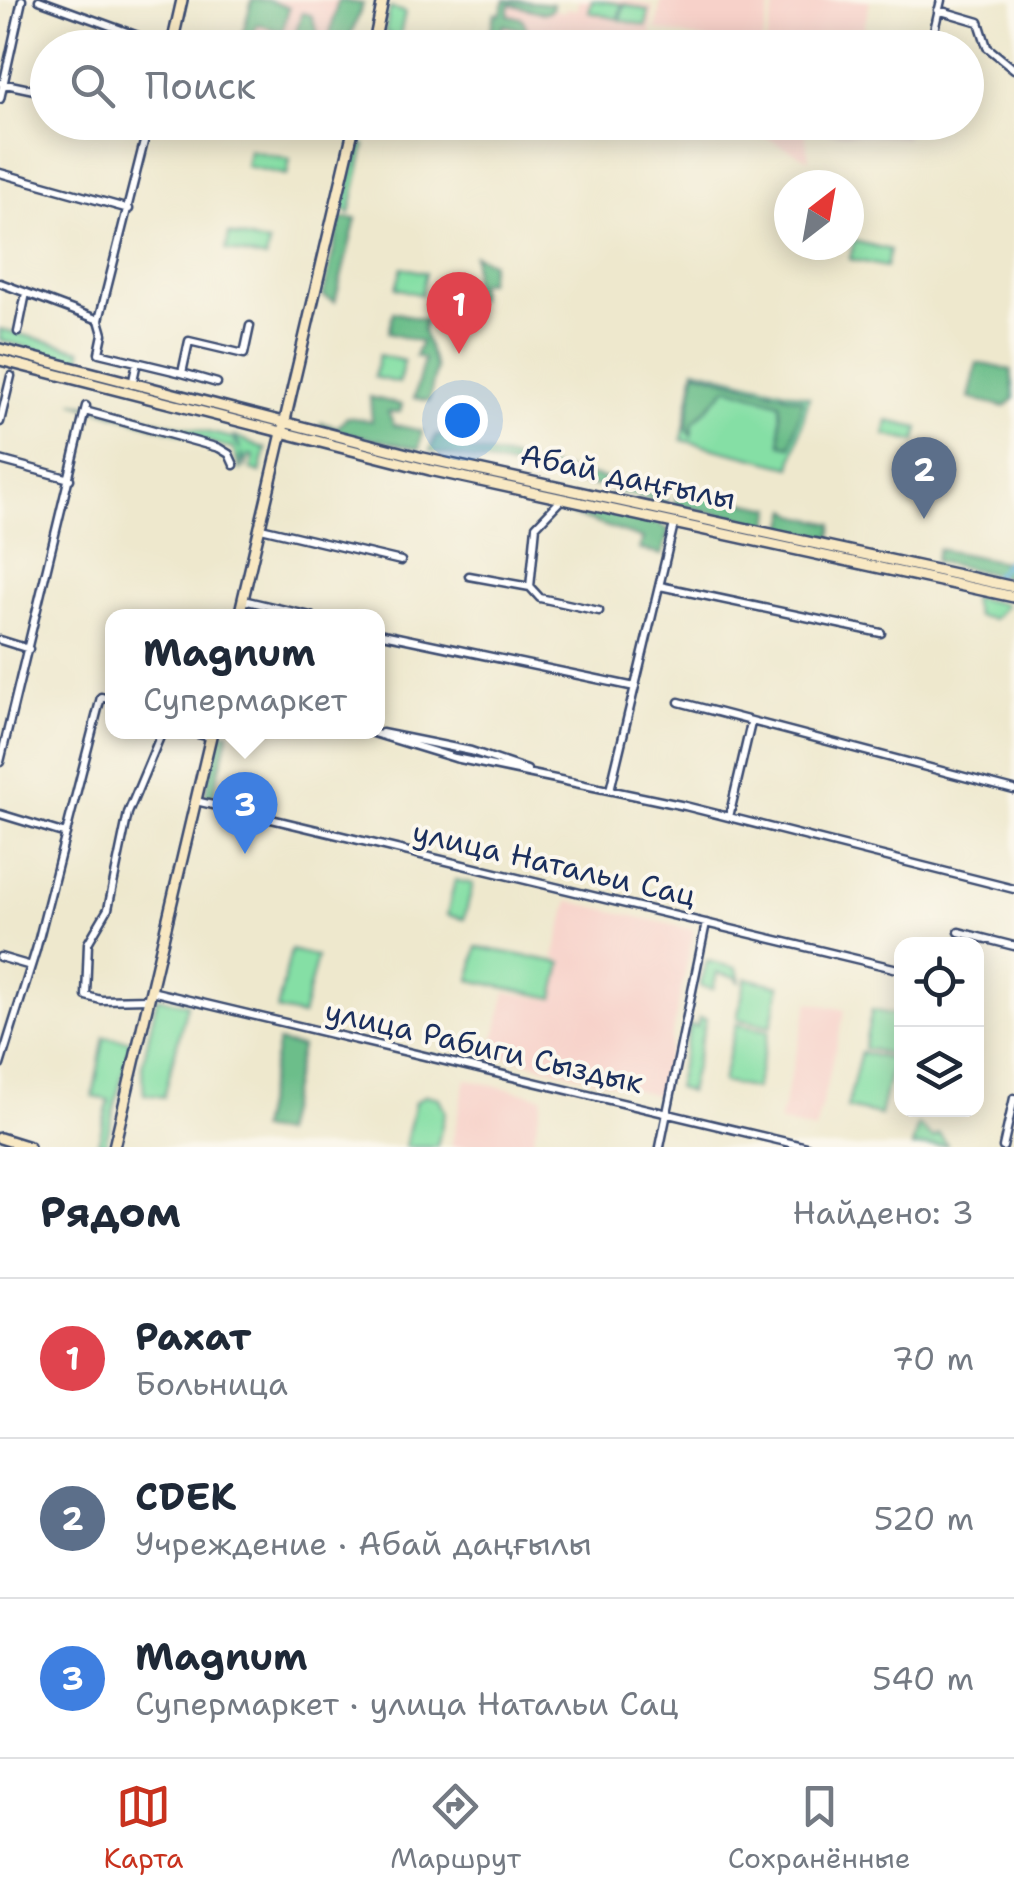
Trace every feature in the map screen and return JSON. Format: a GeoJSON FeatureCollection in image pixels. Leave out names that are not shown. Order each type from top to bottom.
{"type":"FeatureCollection","features":[{"type":"Feature","properties":{"kind":"main road"},"geometry":{"type":"LineString","coordinates":[[175,30],[182,0]]}},
{"type":"Feature","properties":{"kind":"main road"},"geometry":{"type":"LineString","coordinates":[[376,30],[383,0]]}},
{"type":"Feature","properties":{"kind":"main road"},"geometry":{"type":"LineString","coordinates":[[241,609],[351,140]]}},
{"type":"Feature","properties":{"kind":"main road","name":"Абай даңғылы"},"geometry":{"type":"LineString","coordinates":[[0,348],[284,430],[1014,587]]}},
{"type":"Feature","properties":{"kind":"main road","name":"Абай даңғылы"},"geometry":{"type":"LineString","coordinates":[[0,360],[561,500],[1014,596]]}},
{"type":"Feature","properties":{"kind":"main road"},"geometry":{"type":"LineString","coordinates":[[114,1147],[211,739]]}},
{"type":"Feature","properties":{"kind":"main road"},"geometry":{"type":"LineString","coordinates":[[0,1138],[30,1147]]}},
{"type":"Feature","properties":{"kind":"street"},"geometry":{"type":"LineString","coordinates":[[0,99],[22,0]]}},
{"type":"Feature","properties":{"kind":"street"},"geometry":{"type":"LineString","coordinates":[[39,0],[126,30]]}},
{"type":"Feature","properties":{"kind":"street"},"geometry":{"type":"LineString","coordinates":[[934,30],[941,0]]}},
{"type":"Feature","properties":{"kind":"street"},"geometry":{"type":"LineString","coordinates":[[938,10],[979,22],[982,30]]}},
{"type":"Feature","properties":{"kind":"street"},"geometry":{"type":"LineString","coordinates":[[984,38],[987,47],[1014,70]]}},
{"type":"Feature","properties":{"kind":"street"},"geometry":{"type":"LineString","coordinates":[[2,83],[30,89]]}},
{"type":"Feature","properties":{"kind":"street"},"geometry":{"type":"LineString","coordinates":[[145,140],[99,320],[103,334],[99,353],[218,383]]}},
{"type":"Feature","properties":{"kind":"street"},"geometry":{"type":"LineString","coordinates":[[0,173],[129,209]]}},
{"type":"Feature","properties":{"kind":"street"},"geometry":{"type":"LineString","coordinates":[[0,283],[99,320]]}},
{"type":"Feature","properties":{"kind":"street"},"geometry":{"type":"LineString","coordinates":[[18,332],[26,293]]}},
{"type":"Feature","properties":{"kind":"street"},"geometry":{"type":"LineString","coordinates":[[182,373],[189,341],[244,354],[250,326]]}},
{"type":"Feature","properties":{"kind":"street"},"geometry":{"type":"LineString","coordinates":[[132,385],[136,362]]}},
{"type":"Feature","properties":{"kind":"street"},"geometry":{"type":"LineString","coordinates":[[0,422],[11,376]]}},
{"type":"Feature","properties":{"kind":"street"},"geometry":{"type":"LineString","coordinates":[[0,762],[86,409],[218,448],[229,454],[234,465]]}},
{"type":"Feature","properties":{"kind":"street"},"geometry":{"type":"LineString","coordinates":[[0,460],[70,478]]}},
{"type":"Feature","properties":{"kind":"street"},"geometry":{"type":"LineString","coordinates":[[530,587],[536,526],[561,500]]}},
{"type":"Feature","properties":{"kind":"street"},"geometry":{"type":"LineString","coordinates":[[610,790],[674,524]]}},
{"type":"Feature","properties":{"kind":"street"},"geometry":{"type":"LineString","coordinates":[[261,528],[401,561]]}},
{"type":"Feature","properties":{"kind":"street"},"geometry":{"type":"LineString","coordinates":[[469,576],[530,587],[540,598],[599,611]]}},
{"type":"Feature","properties":{"kind":"street"},"geometry":{"type":"LineString","coordinates":[[660,586],[881,634]]}},
{"type":"Feature","properties":{"kind":"street"},"geometry":{"type":"LineString","coordinates":[[243,600],[281,609]]}},
{"type":"Feature","properties":{"kind":"street"},"geometry":{"type":"LineString","coordinates":[[385,634],[635,687]]}},
{"type":"Feature","properties":{"kind":"street"},"geometry":{"type":"LineString","coordinates":[[0,640],[29,649]]}},
{"type":"Feature","properties":{"kind":"street"},"geometry":{"type":"LineString","coordinates":[[0,1066],[31,966],[101,697],[105,698]]}},
{"type":"Feature","properties":{"kind":"street"},"geometry":{"type":"LineString","coordinates":[[679,702],[1014,790]]}},
{"type":"Feature","properties":{"kind":"street"},"geometry":{"type":"LineString","coordinates":[[730,817],[751,723]]}},
{"type":"Feature","properties":{"kind":"street"},"geometry":{"type":"LineString","coordinates":[[385,736],[455,758],[516,772],[527,770],[730,817],[1014,889]]}},
{"type":"Feature","properties":{"kind":"street","name":"улица Рабиги Сыздык"},"geometry":{"type":"LineString","coordinates":[[159,739],[128,814],[108,909],[88,943],[84,993],[101,1000],[150,995],[807,1147]]}},
{"type":"Feature","properties":{"kind":"street","name":"улица Натальи Сац"},"geometry":{"type":"LineString","coordinates":[[196,801],[894,968]]}},
{"type":"Feature","properties":{"kind":"street"},"geometry":{"type":"LineString","coordinates":[[0,814],[66,834]]}},
{"type":"Feature","properties":{"kind":"street"},"geometry":{"type":"LineString","coordinates":[[660,1147],[706,923]]}},
{"type":"Feature","properties":{"kind":"street"},"geometry":{"type":"LineString","coordinates":[[959,932],[1014,946]]}},
{"type":"Feature","properties":{"kind":"street"},"geometry":{"type":"LineString","coordinates":[[0,956],[31,966]]}},
{"type":"Feature","properties":{"kind":"street"},"geometry":{"type":"LineString","coordinates":[[1003,1147],[1014,1098]]}},
{"type":"Feature","properties":{"kind":"shaded area"},"geometry":{"type":"Polygon","coordinates":[[[252,0],[354,0],[343,30],[244,30],[252,0]]]}},
{"type":"Feature","properties":{"kind":"shaded area"},"geometry":{"type":"Polygon","coordinates":[[[503,0],[565,12],[567,8],[576,10],[579,0],[626,0],[653,6],[651,30],[497,30],[503,0]]]}},
{"type":"Feature","properties":{"kind":"shaded area"},"geometry":{"type":"Polygon","coordinates":[[[661,0],[772,0],[765,30],[656,30],[661,0]]]}},
{"type":"Feature","properties":{"kind":"shaded area"},"geometry":{"type":"Polygon","coordinates":[[[776,0],[870,0],[864,30],[769,30],[776,0]]]}},
{"type":"Feature","properties":{"kind":"shaded area"},"geometry":{"type":"Polygon","coordinates":[[[771,140],[806,140],[809,160],[771,140]]]}},
{"type":"Feature","properties":{"kind":"shaded area"},"geometry":{"type":"Polygon","coordinates":[[[569,901],[694,930],[659,1096],[491,1053],[506,992],[553,1000],[562,961],[554,958],[569,901]]]}},
{"type":"Feature","properties":{"kind":"shaded area"},"geometry":{"type":"Polygon","coordinates":[[[809,1002],[845,1010],[815,1131],[779,1122],[809,1002]]]}},
{"type":"Feature","properties":{"kind":"shaded area"},"geometry":{"type":"Polygon","coordinates":[[[466,1079],[543,1097],[531,1147],[451,1147],[466,1079]]]}},
{"type":"Feature","properties":{"kind":"green space"},"geometry":{"type":"Polygon","coordinates":[[[252,0],[268,0],[289,8],[283,30],[257,24],[255,30],[244,30],[252,0]]]}},
{"type":"Feature","properties":{"kind":"green space"},"geometry":{"type":"Polygon","coordinates":[[[338,0],[363,4],[353,30],[331,30],[338,0]]]}},
{"type":"Feature","properties":{"kind":"green space"},"geometry":{"type":"Polygon","coordinates":[[[505,0],[553,4],[552,10],[543,13],[510,4],[508,15],[522,18],[527,30],[504,25],[502,30],[491,30],[495,13],[500,14],[505,0]]]}},
{"type":"Feature","properties":{"kind":"green space"},"geometry":{"type":"Polygon","coordinates":[[[592,0],[622,4],[618,19],[589,12],[592,0]]]}},
{"type":"Feature","properties":{"kind":"green space"},"geometry":{"type":"Polygon","coordinates":[[[624,4],[649,11],[646,26],[620,20],[624,4]]]}},
{"type":"Feature","properties":{"kind":"green space"},"geometry":{"type":"Polygon","coordinates":[[[390,8],[405,12],[401,30],[385,30],[390,8]]]}},
{"type":"Feature","properties":{"kind":"green space"},"geometry":{"type":"Polygon","coordinates":[[[302,13],[311,15],[317,30],[297,30],[302,13]]]}},
{"type":"Feature","properties":{"kind":"green space"},"geometry":{"type":"Polygon","coordinates":[[[359,145],[365,145],[350,213],[343,209],[359,145]]]}},
{"type":"Feature","properties":{"kind":"green space"},"geometry":{"type":"Polygon","coordinates":[[[249,150],[290,159],[287,175],[246,166],[249,150]]]}},
{"type":"Feature","properties":{"kind":"green space"},"geometry":{"type":"Polygon","coordinates":[[[341,218],[356,219],[335,302],[323,296],[341,218]]]}},
{"type":"Feature","properties":{"kind":"green space"},"geometry":{"type":"Polygon","coordinates":[[[229,234],[269,244],[266,259],[226,250],[229,234]]]}},
{"type":"Feature","properties":{"kind":"green space"},"geometry":{"type":"Polygon","coordinates":[[[864,244],[890,250],[886,267],[854,260],[864,260],[864,244]]]}},
{"type":"Feature","properties":{"kind":"green space"},"geometry":{"type":"Polygon","coordinates":[[[474,255],[491,262],[488,282],[479,282],[478,299],[472,297],[474,255]]]}},
{"type":"Feature","properties":{"kind":"green space"},"geometry":{"type":"Polygon","coordinates":[[[402,267],[426,273],[421,295],[396,288],[402,267]]]}},
{"type":"Feature","properties":{"kind":"green space"},"geometry":{"type":"Polygon","coordinates":[[[393,312],[425,320],[423,331],[436,368],[429,401],[414,398],[424,359],[415,356],[421,342],[388,333],[393,312]]]}},
{"type":"Feature","properties":{"kind":"green space"},"geometry":{"type":"Polygon","coordinates":[[[0,329],[81,350],[82,362],[0,340],[0,329]]]}},
{"type":"Feature","properties":{"kind":"green space"},"geometry":{"type":"Polygon","coordinates":[[[379,355],[404,361],[399,383],[374,377],[379,355]]]}},
{"type":"Feature","properties":{"kind":"green space"},"geometry":{"type":"Polygon","coordinates":[[[977,363],[1011,370],[1014,399],[1005,407],[969,398],[977,363]]]}},
{"type":"Feature","properties":{"kind":"green space"},"geometry":{"type":"Polygon","coordinates":[[[695,368],[809,397],[791,467],[682,440],[695,368]]]}},
{"type":"Feature","properties":{"kind":"green space"},"geometry":{"type":"Polygon","coordinates":[[[696,371],[803,400],[791,446],[781,444],[780,403],[728,387],[693,423],[691,436],[686,427],[696,371]]]}},
{"type":"Feature","properties":{"kind":"green space"},"geometry":{"type":"Polygon","coordinates":[[[370,397],[402,405],[400,412],[388,412],[394,425],[422,431],[419,449],[320,427],[321,423],[338,427],[347,417],[372,421],[370,397]]]}},
{"type":"Feature","properties":{"kind":"green space"},"geometry":{"type":"Polygon","coordinates":[[[73,402],[233,438],[241,450],[235,436],[266,449],[260,473],[251,470],[254,456],[249,455],[246,466],[242,453],[241,471],[233,449],[73,402]]]}},
{"type":"Feature","properties":{"kind":"green space"},"geometry":{"type":"Polygon","coordinates":[[[888,421],[919,428],[916,442],[885,435],[888,421]]]}},
{"type":"Feature","properties":{"kind":"green space"},"geometry":{"type":"Polygon","coordinates":[[[436,435],[465,442],[465,450],[529,461],[527,470],[430,451],[436,435]]]}},
{"type":"Feature","properties":{"kind":"green space"},"geometry":{"type":"Polygon","coordinates":[[[539,464],[606,479],[602,486],[596,486],[534,474],[539,464]]]}},
{"type":"Feature","properties":{"kind":"green space"},"geometry":{"type":"Polygon","coordinates":[[[613,482],[667,498],[665,503],[613,491],[609,487],[613,482]]]}},
{"type":"Feature","properties":{"kind":"green space"},"geometry":{"type":"Polygon","coordinates":[[[679,490],[773,508],[769,525],[674,504],[679,490]]]}},
{"type":"Feature","properties":{"kind":"green space"},"geometry":{"type":"Polygon","coordinates":[[[565,502],[656,522],[669,530],[662,555],[639,549],[643,539],[558,510],[565,502]]]}},
{"type":"Feature","properties":{"kind":"green space"},"geometry":{"type":"Polygon","coordinates":[[[789,509],[799,516],[833,524],[831,538],[784,528],[789,509]]]}},
{"type":"Feature","properties":{"kind":"green space"},"geometry":{"type":"Polygon","coordinates":[[[938,549],[1014,564],[1014,579],[935,561],[938,549]]]}},
{"type":"Feature","properties":{"kind":"green space"},"geometry":{"type":"Polygon","coordinates":[[[971,597],[1005,606],[993,619],[976,616],[971,597]]]}},
{"type":"Feature","properties":{"kind":"green space"},"geometry":{"type":"Polygon","coordinates":[[[217,739],[227,739],[212,800],[205,795],[217,739]]]}},
{"type":"Feature","properties":{"kind":"green space"},"geometry":{"type":"Polygon","coordinates":[[[455,880],[473,884],[464,919],[447,915],[455,880]]]}},
{"type":"Feature","properties":{"kind":"green space"},"geometry":{"type":"Polygon","coordinates":[[[477,947],[562,963],[554,998],[470,980],[477,947]]]}},
{"type":"Feature","properties":{"kind":"green space"},"geometry":{"type":"Polygon","coordinates":[[[291,950],[317,957],[302,1016],[277,1010],[291,950]]]}},
{"type":"Feature","properties":{"kind":"green space"},"geometry":{"type":"Polygon","coordinates":[[[707,961],[737,968],[740,983],[736,977],[717,973],[713,989],[700,986],[707,961]]]}},
{"type":"Feature","properties":{"kind":"green space"},"geometry":{"type":"Polygon","coordinates":[[[746,978],[780,986],[771,1026],[737,1019],[746,978]]]}},
{"type":"Feature","properties":{"kind":"green space"},"geometry":{"type":"Polygon","coordinates":[[[157,998],[187,1004],[164,1097],[144,1094],[142,1067],[157,998]]]}},
{"type":"Feature","properties":{"kind":"green space"},"geometry":{"type":"Polygon","coordinates":[[[872,1010],[894,1015],[894,1055],[864,1048],[872,1010]]]}},
{"type":"Feature","properties":{"kind":"green space"},"geometry":{"type":"Polygon","coordinates":[[[699,1018],[706,1019],[689,1092],[676,1088],[690,1025],[697,1027],[699,1018]]]}},
{"type":"Feature","properties":{"kind":"green space"},"geometry":{"type":"Polygon","coordinates":[[[736,1024],[769,1031],[755,1089],[722,1082],[736,1024]]]}},
{"type":"Feature","properties":{"kind":"green space"},"geometry":{"type":"Polygon","coordinates":[[[104,1037],[131,1041],[105,1144],[98,1143],[109,1100],[93,1097],[104,1037]]]}},
{"type":"Feature","properties":{"kind":"green space"},"geometry":{"type":"Polygon","coordinates":[[[278,1042],[301,1047],[282,1134],[259,1129],[278,1042]]]}},
{"type":"Feature","properties":{"kind":"green space"},"geometry":{"type":"Polygon","coordinates":[[[861,1052],[893,1060],[880,1115],[847,1108],[861,1052]]]}},
{"type":"Feature","properties":{"kind":"green space"},"geometry":{"type":"Polygon","coordinates":[[[426,1095],[439,1098],[445,1111],[437,1147],[405,1147],[415,1102],[426,1095]]]}},
{"type":"Feature","properties":{"kind":"green space"},"geometry":{"type":"Polygon","coordinates":[[[918,1125],[933,1138],[939,1134],[947,1145],[912,1147],[918,1125]]]}},
{"type":"Feature","properties":{"kind":"waterway"},"geometry":{"type":"LineString","coordinates":[[1002,568],[1008,561],[1014,562]]}},
{"type":"Feature","properties":{"kind":"waterway"},"geometry":{"type":"LineString","coordinates":[[994,577],[997,573]]}},
{"type":"Feature","properties":{"kind":"place","name":"Рахат"},"geometry":{"type":"Point","coordinates":[459,354]}},
{"type":"Feature","properties":{"kind":"place","name":"CDEK"},"geometry":{"type":"Point","coordinates":[924,519]}},
{"type":"Feature","properties":{"kind":"place","name":"Magnum"},"geometry":{"type":"Point","coordinates":[245,854]}}]}
